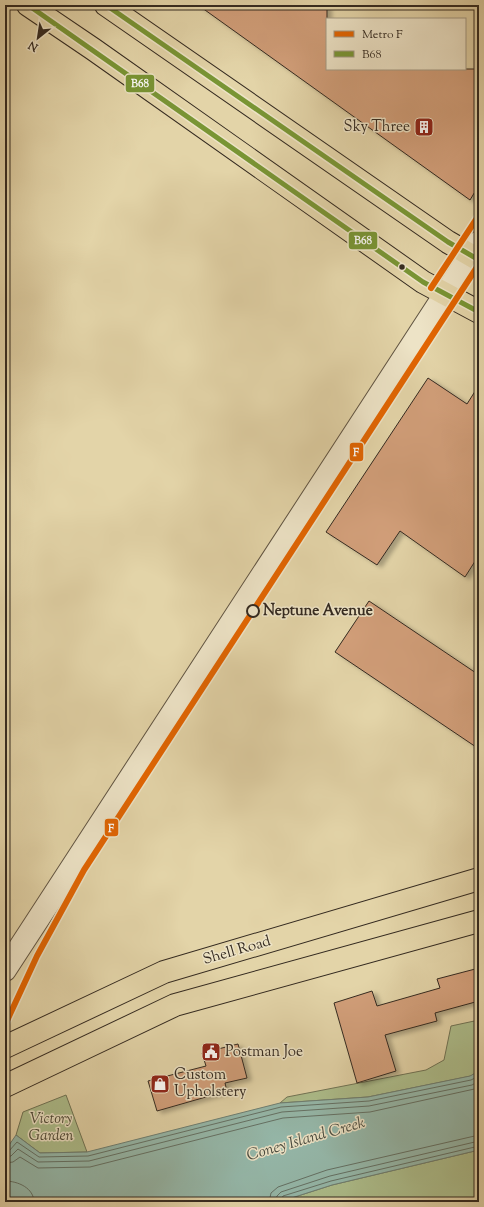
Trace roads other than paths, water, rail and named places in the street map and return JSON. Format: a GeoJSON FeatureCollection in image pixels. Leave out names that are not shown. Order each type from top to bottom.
{"type":"FeatureCollection","features":[{"type":"Feature","properties":{"kind":"main road"},"geometry":{"type":"LineString","coordinates":[[28,5],[93,49],[422,282],[479,312]]}},
{"type":"Feature","properties":{"kind":"main road"},"geometry":{"type":"LineString","coordinates":[[106,5],[442,238],[476,253]]}},
{"type":"Feature","properties":{"kind":"main road","name":"Shell Road"},"geometry":{"type":"LineString","coordinates":[[5,1047],[164,972],[479,879]]}},
{"type":"Feature","properties":{"kind":"main road"},"geometry":{"type":"LineString","coordinates":[[5,1086],[175,1005],[479,921]]}},
{"type":"Feature","properties":{"kind":"street"},"geometry":{"type":"LineString","coordinates":[[5,970],[445,295],[476,253]]}},
{"type":"Feature","properties":{"kind":"water","name":"Coney Island Creek"},"geometry":{"type":"Polygon","coordinates":[[[479,1071],[479,1150],[332,1185],[279,1202],[20,1202],[5,1195],[5,1151],[16,1135],[40,1153],[87,1152],[280,1103],[368,1097],[470,1076],[479,1071]]]}},
{"type":"Feature","properties":{"kind":"metro line","name":"F"},"geometry":{"type":"LineString","coordinates":[[431,288],[479,215]]}},
{"type":"Feature","properties":{"kind":"metro line","name":"F"},"geometry":{"type":"LineString","coordinates":[[5,1025],[37,956],[84,870],[479,264]]}},
{"type":"Feature","properties":{"kind":"place","name":"Sky Three"},"geometry":{"type":"Point","coordinates":[424,127]}},
{"type":"Feature","properties":{"kind":"place","name":"Neptune Avenue"},"geometry":{"type":"Point","coordinates":[253,611]}},
{"type":"Feature","properties":{"kind":"place","name":"Postman Joe"},"geometry":{"type":"Point","coordinates":[211,1052]}},
{"type":"Feature","properties":{"kind":"place","name":"Custom Upholstery"},"geometry":{"type":"Point","coordinates":[160,1084]}},
{"type":"Feature","properties":{"kind":"park label","name":"Victory Garden"},"geometry":{"type":"Point","coordinates":[51,1128]}}]}
